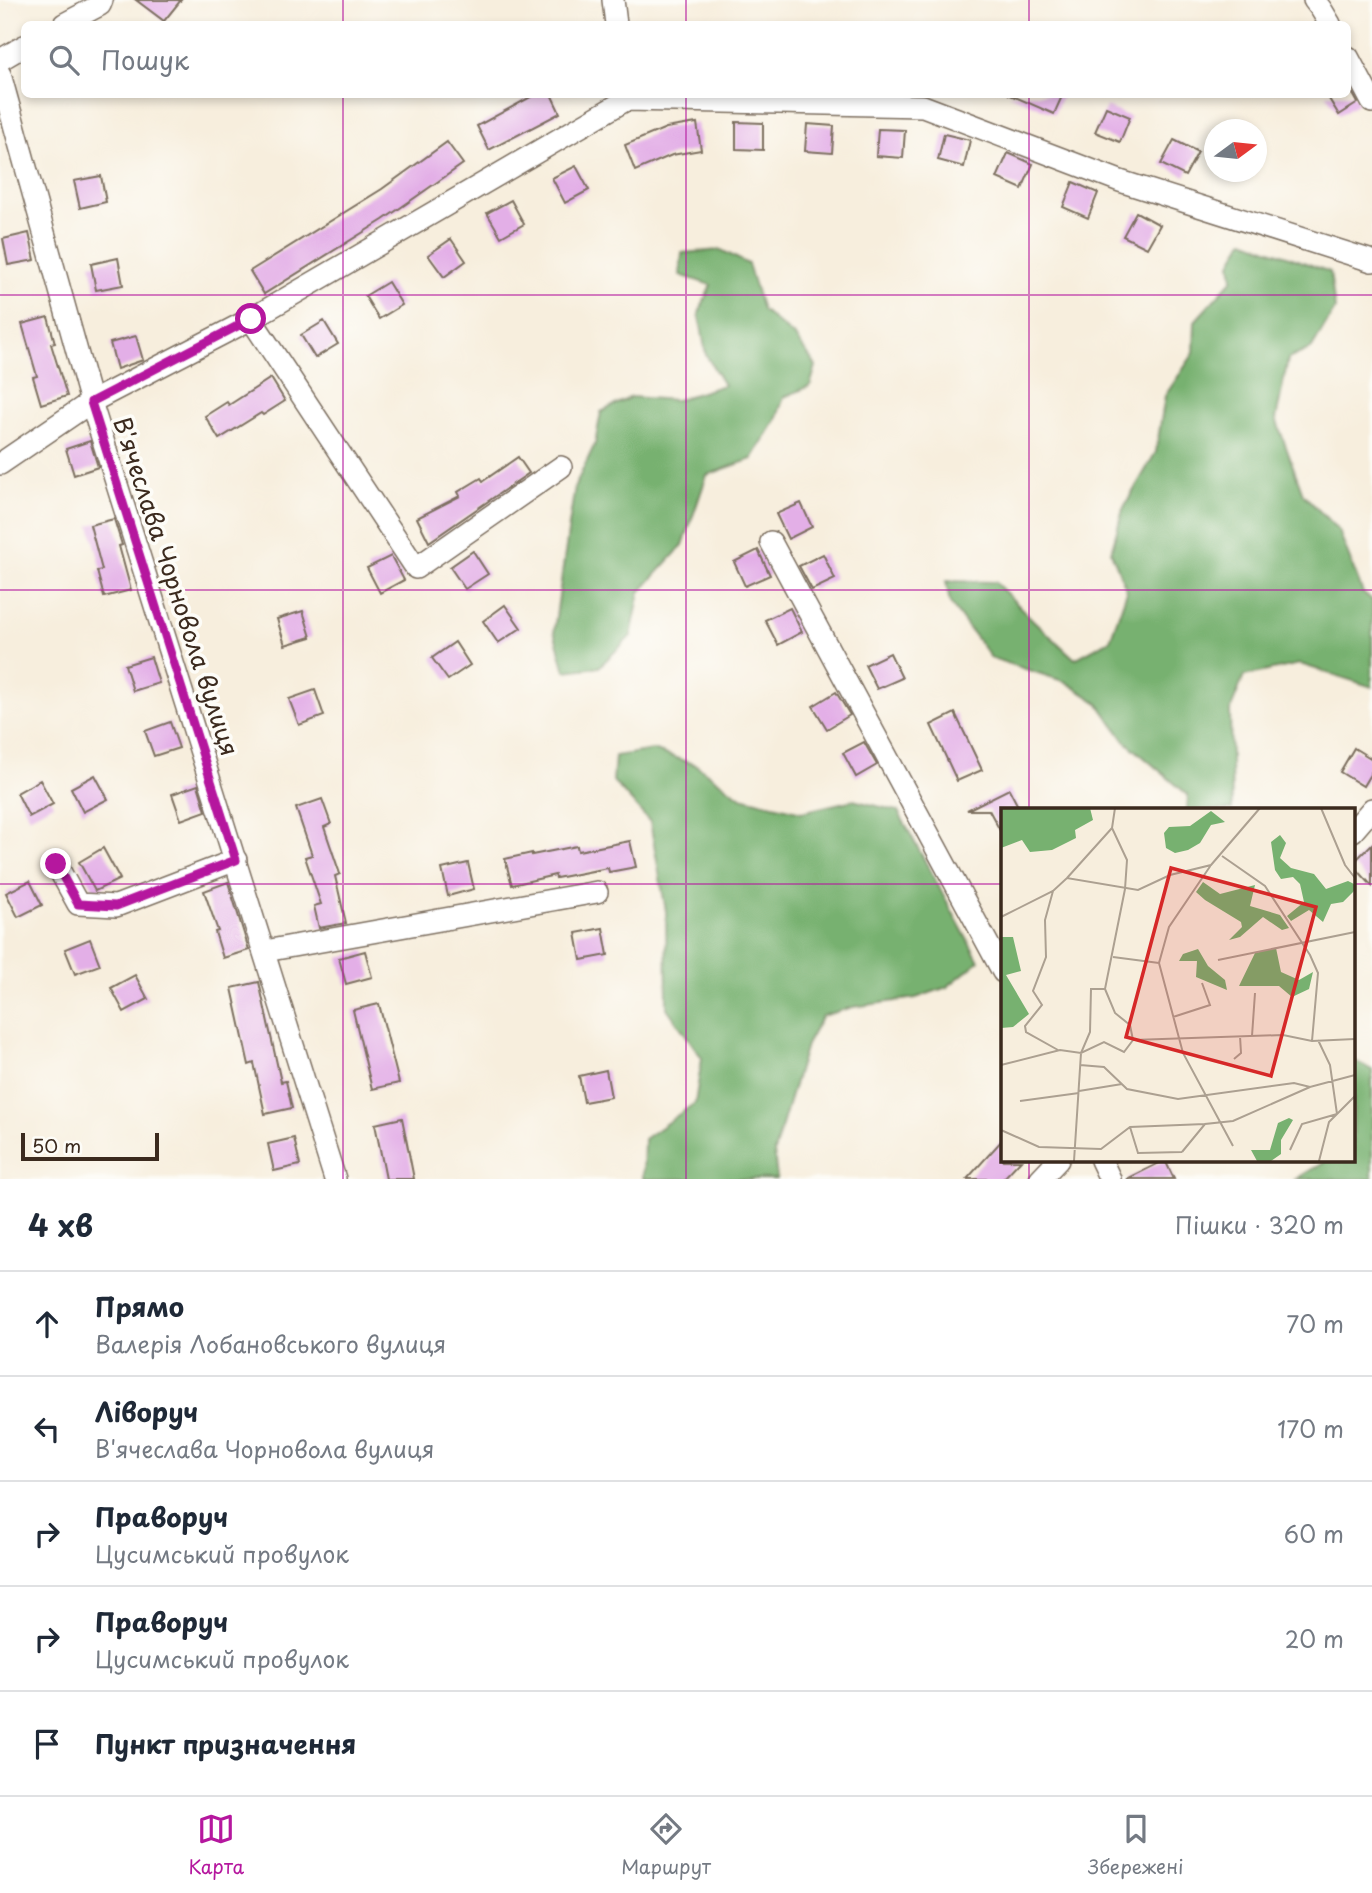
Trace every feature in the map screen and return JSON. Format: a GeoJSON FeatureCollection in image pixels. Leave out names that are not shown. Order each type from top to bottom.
{"type":"FeatureCollection","features":[{"type":"Feature","properties":{"kind":"street"},"geometry":{"type":"LineString","coordinates":[[70,21],[100,5],[102,0]]}},
{"type":"Feature","properties":{"kind":"street"},"geometry":{"type":"LineString","coordinates":[[612,0],[616,21]]}},
{"type":"Feature","properties":{"kind":"street"},"geometry":{"type":"LineString","coordinates":[[1314,0],[1328,21]]}},
{"type":"Feature","properties":{"kind":"street"},"geometry":{"type":"LineString","coordinates":[[0,60],[21,48]]}},
{"type":"Feature","properties":{"kind":"street"},"geometry":{"type":"LineString","coordinates":[[1351,63],[1372,102]]}},
{"type":"Feature","properties":{"kind":"street","name":"В'ячеслава Чорновола вулиця"},"geometry":{"type":"LineString","coordinates":[[0,74],[91,402],[335,1179]]}},
{"type":"Feature","properties":{"kind":"street"},"geometry":{"type":"LineString","coordinates":[[0,464],[91,402],[251,319],[624,98]]}},
{"type":"Feature","properties":{"kind":"street"},"geometry":{"type":"LineString","coordinates":[[659,98],[923,106],[1120,181],[1372,261]]}},
{"type":"Feature","properties":{"kind":"street"},"geometry":{"type":"LineString","coordinates":[[251,319],[416,568],[561,467]]}},
{"type":"Feature","properties":{"kind":"street"},"geometry":{"type":"LineString","coordinates":[[771,542],[1001,968]]}},
{"type":"Feature","properties":{"kind":"street"},"geometry":{"type":"LineString","coordinates":[[1354,830],[1372,809]]}},
{"type":"Feature","properties":{"kind":"street"},"geometry":{"type":"LineString","coordinates":[[56,864],[78,904],[116,906],[236,860]]}},
{"type":"Feature","properties":{"kind":"street"},"geometry":{"type":"LineString","coordinates":[[265,951],[597,892]]}},
{"type":"Feature","properties":{"kind":"street"},"geometry":{"type":"LineString","coordinates":[[1040,1179],[1056,1162]]}},
{"type":"Feature","properties":{"kind":"street"},"geometry":{"type":"LineString","coordinates":[[1102,1162],[1110,1179]]}},
{"type":"Feature","properties":{"kind":"green space"},"geometry":{"type":"Polygon","coordinates":[[[1244,240],[1330,272],[1335,309],[1312,348],[1288,359],[1276,419],[1303,494],[1339,531],[1363,593],[1372,600],[1372,687],[1300,664],[1244,676],[1230,711],[1232,808],[1187,808],[1188,795],[1125,741],[1098,703],[1066,682],[991,658],[950,603],[946,581],[995,582],[1075,659],[1110,640],[1127,591],[1111,552],[1123,509],[1156,452],[1165,396],[1194,353],[1195,321],[1233,279],[1231,263],[1244,240]]]}},
{"type":"Feature","properties":{"kind":"green space"},"geometry":{"type":"Polygon","coordinates":[[[721,250],[748,264],[762,310],[795,337],[816,366],[810,386],[784,397],[776,420],[752,459],[707,475],[683,545],[640,592],[631,636],[599,667],[565,671],[554,631],[575,486],[595,444],[601,412],[631,397],[676,400],[724,385],[706,355],[699,313],[711,285],[680,275],[682,253],[721,250]]]}},
{"type":"Feature","properties":{"kind":"green space"},"geometry":{"type":"Polygon","coordinates":[[[653,750],[696,765],[741,797],[802,812],[853,800],[898,811],[979,961],[947,987],[916,998],[853,1007],[822,1016],[806,1045],[774,1152],[777,1179],[643,1179],[644,1139],[695,1103],[702,1058],[667,1008],[666,911],[650,822],[613,781],[615,756],[653,750]]]}},
{"type":"Feature","properties":{"kind":"green space"},"geometry":{"type":"Polygon","coordinates":[[[1354,1061],[1372,1070],[1372,1179],[1296,1179],[1324,1162],[1354,1162],[1354,1061]]]}},
{"type":"Feature","properties":{"kind":"building"},"geometry":{"type":"Polygon","coordinates":[[[136,0],[181,0],[164,21],[136,0]]]}},
{"type":"Feature","properties":{"kind":"building"},"geometry":{"type":"Polygon","coordinates":[[[1353,94],[1358,103],[1339,115],[1328,98],[1351,98],[1353,94]]]}},
{"type":"Feature","properties":{"kind":"building"},"geometry":{"type":"Polygon","coordinates":[[[529,98],[553,98],[560,113],[489,150],[477,126],[529,98]]]}},
{"type":"Feature","properties":{"kind":"building"},"geometry":{"type":"Polygon","coordinates":[[[1017,98],[1061,98],[1054,114],[1017,98]]]}},
{"type":"Feature","properties":{"kind":"building"},"geometry":{"type":"Polygon","coordinates":[[[1106,107],[1130,117],[1120,142],[1095,132],[1106,107]]]}},
{"type":"Feature","properties":{"kind":"building"},"geometry":{"type":"Polygon","coordinates":[[[736,122],[763,123],[763,150],[736,149],[736,122]]]}},
{"type":"Feature","properties":{"kind":"building"},"geometry":{"type":"Polygon","coordinates":[[[697,123],[701,150],[672,155],[635,171],[625,145],[666,128],[697,123]]]}},
{"type":"Feature","properties":{"kind":"building"},"geometry":{"type":"Polygon","coordinates":[[[807,124],[834,126],[832,153],[805,151],[807,124]]]}},
{"type":"Feature","properties":{"kind":"building"},"geometry":{"type":"Polygon","coordinates":[[[878,129],[905,130],[903,158],[876,156],[878,129]]]}},
{"type":"Feature","properties":{"kind":"building"},"geometry":{"type":"Polygon","coordinates":[[[944,134],[970,140],[964,167],[938,160],[944,134]]]}},
{"type":"Feature","properties":{"kind":"building"},"geometry":{"type":"Polygon","coordinates":[[[1174,140],[1198,152],[1185,176],[1161,164],[1174,140]]]}},
{"type":"Feature","properties":{"kind":"building"},"geometry":{"type":"Polygon","coordinates":[[[447,142],[463,164],[383,220],[264,294],[250,271],[382,189],[447,142]]]}},
{"type":"Feature","properties":{"kind":"building"},"geometry":{"type":"Polygon","coordinates":[[[1008,153],[1033,164],[1022,189],[997,178],[1008,153]]]}},
{"type":"Feature","properties":{"kind":"building"},"geometry":{"type":"Polygon","coordinates":[[[576,166],[589,190],[565,203],[552,178],[576,166]]]}},
{"type":"Feature","properties":{"kind":"building"},"geometry":{"type":"Polygon","coordinates":[[[101,176],[106,202],[80,208],[74,181],[101,176]]]}},
{"type":"Feature","properties":{"kind":"building"},"geometry":{"type":"Polygon","coordinates":[[[1073,182],[1098,193],[1088,218],[1063,207],[1073,182]]]}},
{"type":"Feature","properties":{"kind":"building"},"geometry":{"type":"Polygon","coordinates":[[[511,200],[524,224],[501,237],[487,213],[511,200]]]}},
{"type":"Feature","properties":{"kind":"building"},"geometry":{"type":"Polygon","coordinates":[[[1136,212],[1160,225],[1147,248],[1123,236],[1136,212]]]}},
{"type":"Feature","properties":{"kind":"building"},"geometry":{"type":"Polygon","coordinates":[[[29,233],[35,260],[8,265],[3,239],[29,233]]]}},
{"type":"Feature","properties":{"kind":"building"},"geometry":{"type":"Polygon","coordinates":[[[451,239],[466,261],[444,277],[428,255],[451,239]]]}},
{"type":"Feature","properties":{"kind":"building"},"geometry":{"type":"Polygon","coordinates":[[[118,258],[123,285],[96,290],[91,264],[118,258]]]}},
{"type":"Feature","properties":{"kind":"building"},"geometry":{"type":"Polygon","coordinates":[[[388,282],[402,305],[379,319],[365,296],[388,282]]]}},
{"type":"Feature","properties":{"kind":"building"},"geometry":{"type":"Polygon","coordinates":[[[48,317],[55,343],[51,344],[67,396],[41,404],[33,377],[37,376],[22,324],[48,317]]]}},
{"type":"Feature","properties":{"kind":"building"},"geometry":{"type":"Polygon","coordinates":[[[324,321],[338,344],[315,358],[301,335],[324,321]]]}},
{"type":"Feature","properties":{"kind":"building"},"geometry":{"type":"Polygon","coordinates":[[[136,336],[143,360],[117,369],[110,343],[136,336]]]}},
{"type":"Feature","properties":{"kind":"building"},"geometry":{"type":"Polygon","coordinates":[[[271,378],[285,401],[219,439],[205,416],[227,402],[229,405],[271,378]]]}},
{"type":"Feature","properties":{"kind":"building"},"geometry":{"type":"Polygon","coordinates":[[[90,441],[98,467],[74,475],[66,449],[90,441]]]}},
{"type":"Feature","properties":{"kind":"building"},"geometry":{"type":"Polygon","coordinates":[[[518,457],[529,473],[429,542],[417,518],[460,496],[458,492],[481,478],[483,481],[518,457]]]}},
{"type":"Feature","properties":{"kind":"building"},"geometry":{"type":"Polygon","coordinates":[[[801,503],[812,527],[788,539],[776,514],[801,503]]]}},
{"type":"Feature","properties":{"kind":"building"},"geometry":{"type":"Polygon","coordinates":[[[114,519],[131,590],[104,597],[97,571],[102,570],[90,525],[114,519]]]}},
{"type":"Feature","properties":{"kind":"building"},"geometry":{"type":"Polygon","coordinates":[[[758,550],[770,575],[745,586],[734,562],[758,550]]]}},
{"type":"Feature","properties":{"kind":"building"},"geometry":{"type":"Polygon","coordinates":[[[473,551],[488,574],[465,589],[450,567],[473,551]]]}},
{"type":"Feature","properties":{"kind":"building"},"geometry":{"type":"Polygon","coordinates":[[[823,554],[835,579],[812,590],[799,566],[823,554]]]}},
{"type":"Feature","properties":{"kind":"building"},"geometry":{"type":"Polygon","coordinates":[[[391,556],[404,580],[380,593],[367,568],[391,556]]]}},
{"type":"Feature","properties":{"kind":"building"},"geometry":{"type":"Polygon","coordinates":[[[505,605],[521,628],[498,643],[483,621],[505,605]]]}},
{"type":"Feature","properties":{"kind":"building"},"geometry":{"type":"Polygon","coordinates":[[[790,608],[802,632],[778,645],[765,620],[790,608]]]}},
{"type":"Feature","properties":{"kind":"building"},"geometry":{"type":"Polygon","coordinates":[[[303,611],[311,637],[285,645],[277,619],[303,611]]]}},
{"type":"Feature","properties":{"kind":"building"},"geometry":{"type":"Polygon","coordinates":[[[455,642],[470,665],[448,680],[432,658],[455,642]]]}},
{"type":"Feature","properties":{"kind":"building"},"geometry":{"type":"Polygon","coordinates":[[[890,653],[902,678],[877,689],[865,665],[890,653]]]}},
{"type":"Feature","properties":{"kind":"building"},"geometry":{"type":"Polygon","coordinates":[[[151,657],[159,683],[133,691],[125,665],[151,657]]]}},
{"type":"Feature","properties":{"kind":"building"},"geometry":{"type":"Polygon","coordinates":[[[315,690],[324,716],[299,725],[289,699],[315,690]]]}},
{"type":"Feature","properties":{"kind":"building"},"geometry":{"type":"Polygon","coordinates":[[[836,692],[850,715],[827,729],[813,706],[836,692]]]}},
{"type":"Feature","properties":{"kind":"building"},"geometry":{"type":"Polygon","coordinates":[[[955,713],[982,770],[957,781],[931,725],[955,713]]]}},
{"type":"Feature","properties":{"kind":"building"},"geometry":{"type":"Polygon","coordinates":[[[170,722],[179,748],[154,756],[145,731],[170,722]]]}},
{"type":"Feature","properties":{"kind":"building"},"geometry":{"type":"Polygon","coordinates":[[[864,742],[877,765],[856,777],[843,753],[864,742]]]}},
{"type":"Feature","properties":{"kind":"building"},"geometry":{"type":"Polygon","coordinates":[[[1354,748],[1372,759],[1372,771],[1363,786],[1340,772],[1354,748]]]}},
{"type":"Feature","properties":{"kind":"building"},"geometry":{"type":"Polygon","coordinates":[[[95,775],[108,799],[83,812],[71,788],[95,775]]]}},
{"type":"Feature","properties":{"kind":"building"},"geometry":{"type":"Polygon","coordinates":[[[40,780],[53,804],[29,817],[17,793],[40,780]]]}},
{"type":"Feature","properties":{"kind":"building"},"geometry":{"type":"Polygon","coordinates":[[[198,785],[206,811],[181,820],[172,794],[198,785]]]}},
{"type":"Feature","properties":{"kind":"building"},"geometry":{"type":"Polygon","coordinates":[[[1009,789],[1019,808],[1001,808],[1001,832],[989,810],[967,810],[1009,789]]]}},
{"type":"Feature","properties":{"kind":"building"},"geometry":{"type":"Polygon","coordinates":[[[322,799],[331,824],[324,827],[340,874],[335,876],[346,923],[319,928],[314,906],[321,904],[305,857],[312,855],[296,808],[322,799]]]}},
{"type":"Feature","properties":{"kind":"building"},"geometry":{"type":"Polygon","coordinates":[[[630,841],[636,867],[609,872],[608,868],[556,878],[555,875],[512,885],[505,859],[577,846],[578,851],[630,841]]]}},
{"type":"Feature","properties":{"kind":"building"},"geometry":{"type":"Polygon","coordinates":[[[1372,844],[1372,886],[1354,866],[1354,862],[1372,844]]]}},
{"type":"Feature","properties":{"kind":"building"},"geometry":{"type":"Polygon","coordinates":[[[103,848],[120,879],[95,891],[79,862],[103,848]]]}},
{"type":"Feature","properties":{"kind":"building"},"geometry":{"type":"Polygon","coordinates":[[[468,863],[474,889],[448,896],[442,869],[468,863]]]}},
{"type":"Feature","properties":{"kind":"building"},"geometry":{"type":"Polygon","coordinates":[[[30,881],[42,905],[18,917],[6,893],[30,881]]]}},
{"type":"Feature","properties":{"kind":"building"},"geometry":{"type":"Polygon","coordinates":[[[228,882],[249,950],[223,958],[215,932],[218,931],[204,891],[228,882]]]}},
{"type":"Feature","properties":{"kind":"building"},"geometry":{"type":"Polygon","coordinates":[[[603,928],[608,955],[581,960],[576,933],[603,928]]]}},
{"type":"Feature","properties":{"kind":"building"},"geometry":{"type":"Polygon","coordinates":[[[90,939],[100,965],[75,974],[65,949],[90,939]]]}},
{"type":"Feature","properties":{"kind":"building"},"geometry":{"type":"Polygon","coordinates":[[[365,951],[372,977],[346,984],[339,958],[365,951]]]}},
{"type":"Feature","properties":{"kind":"building"},"geometry":{"type":"Polygon","coordinates":[[[135,975],[148,999],[124,1012],[111,988],[135,975]]]}},
{"type":"Feature","properties":{"kind":"building"},"geometry":{"type":"Polygon","coordinates":[[[259,982],[281,1082],[286,1081],[292,1108],[265,1114],[254,1063],[249,1065],[232,988],[259,982]]]}},
{"type":"Feature","properties":{"kind":"building"},"geometry":{"type":"Polygon","coordinates":[[[379,1004],[399,1083],[372,1089],[353,1010],[379,1004]]]}},
{"type":"Feature","properties":{"kind":"building"},"geometry":{"type":"Polygon","coordinates":[[[606,1070],[611,1097],[584,1102],[579,1076],[606,1070]]]}},
{"type":"Feature","properties":{"kind":"building"},"geometry":{"type":"Polygon","coordinates":[[[402,1118],[414,1179],[386,1179],[375,1124],[402,1118]]]}},
{"type":"Feature","properties":{"kind":"building"},"geometry":{"type":"Polygon","coordinates":[[[294,1138],[300,1165],[274,1171],[268,1144],[294,1138]]]}},
{"type":"Feature","properties":{"kind":"building"},"geometry":{"type":"Polygon","coordinates":[[[1001,1141],[1001,1162],[1019,1162],[1003,1179],[967,1179],[1001,1141]]]}},
{"type":"Feature","properties":{"kind":"building"},"geometry":{"type":"Polygon","coordinates":[[[1166,1162],[1174,1179],[1127,1179],[1166,1162]]]}},
{"type":"Feature","properties":{"kind":"route"},"geometry":{"type":"LineString","coordinates":[[56,864],[78,904],[116,906],[236,860],[91,402],[251,319]]}}]}
